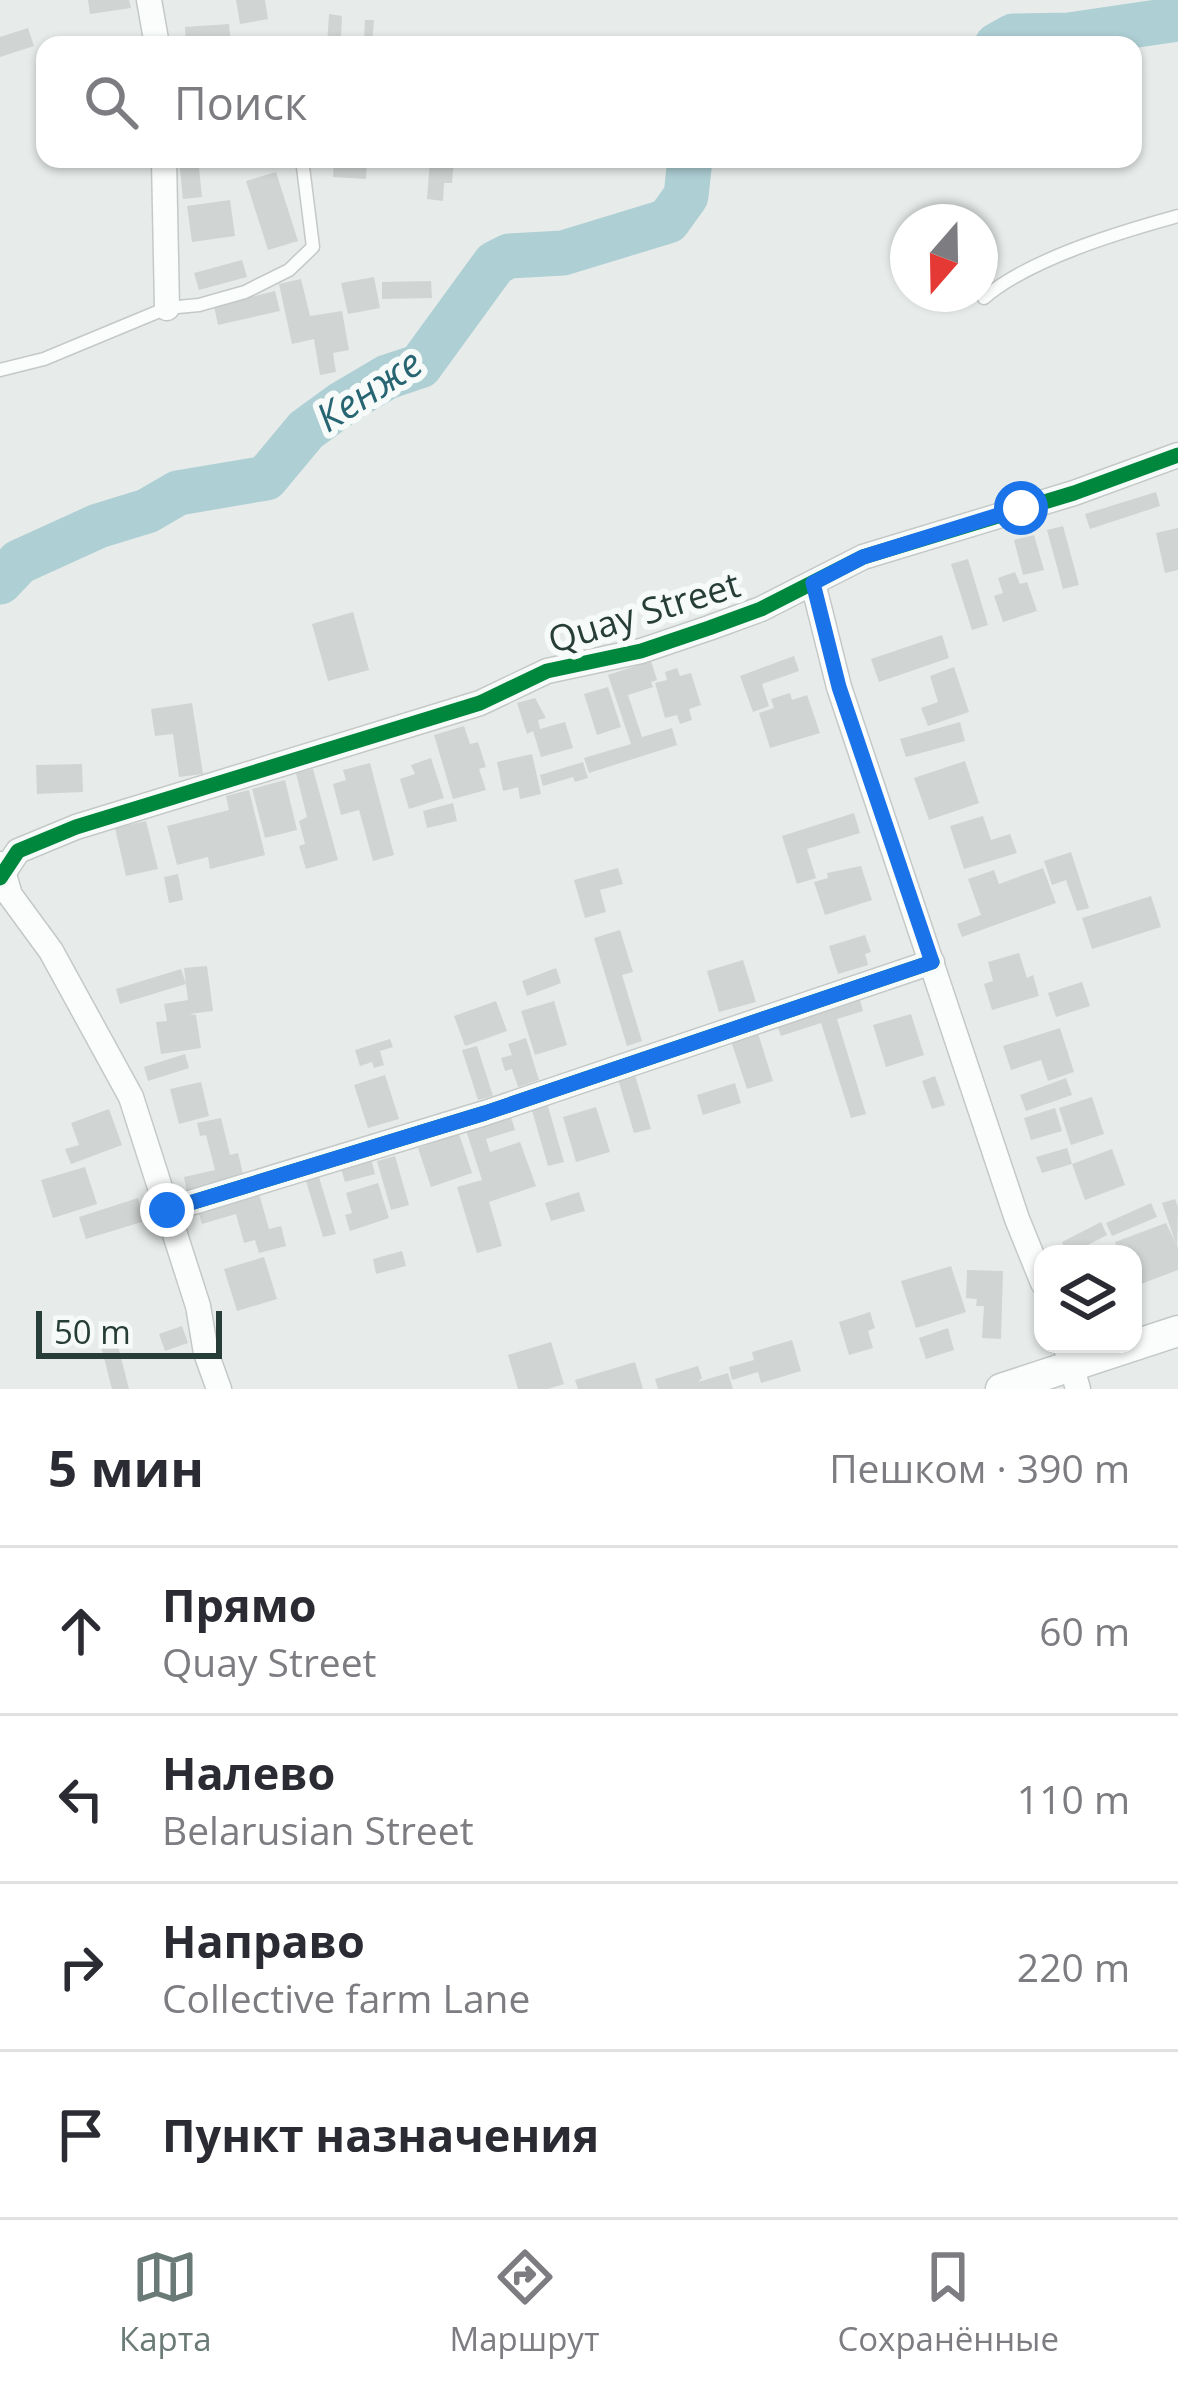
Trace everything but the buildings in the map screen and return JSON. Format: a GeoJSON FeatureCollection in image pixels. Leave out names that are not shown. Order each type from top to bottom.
{"type":"FeatureCollection","features":[{"type":"Feature","properties":{"kind":"street"},"geometry":{"type":"LineString","coordinates":[[149,0],[155,36]]}},
{"type":"Feature","properties":{"kind":"street"},"geometry":{"type":"LineString","coordinates":[[164,168],[167,308]]}},
{"type":"Feature","properties":{"kind":"street","name":"Quay Street"},"geometry":{"type":"LineString","coordinates":[[1,870],[18,851],[76,826],[481,703],[547,671],[641,651],[761,609],[863,557],[1074,494],[1178,455]]}},
{"type":"Feature","properties":{"kind":"street"},"geometry":{"type":"LineString","coordinates":[[813,583],[839,687],[1034,1260]]}},
{"type":"Feature","properties":{"kind":"street"},"geometry":{"type":"LineString","coordinates":[[1,870],[10,895],[51,951],[131,1097],[219,1389]]}},
{"type":"Feature","properties":{"kind":"street"},"geometry":{"type":"LineString","coordinates":[[167,1210],[485,1113],[932,962]]}},
{"type":"Feature","properties":{"kind":"street"},"geometry":{"type":"LineString","coordinates":[[1001,1389],[1178,1331]]}},
{"type":"Feature","properties":{"kind":"lane"},"geometry":{"type":"LineString","coordinates":[[0,370],[44,359],[167,308],[245,292],[303,260],[313,247],[303,168]]}},
{"type":"Feature","properties":{"kind":"lane"},"geometry":{"type":"LineString","coordinates":[[998,288],[1034,267],[1121,232],[1178,217]]}},
{"type":"Feature","properties":{"kind":"waterway","name":"Кенже"},"geometry":{"type":"LineString","coordinates":[[1013,36],[1069,35],[1178,19]]}},
{"type":"Feature","properties":{"kind":"waterway","name":"Кенже"},"geometry":{"type":"LineString","coordinates":[[0,582],[19,562],[98,526],[147,511],[178,493],[266,478],[306,430],[343,403],[387,377],[420,366],[495,263],[509,256],[563,253],[668,221],[686,196],[689,168]]}},
{"type":"Feature","properties":{"kind":"cycle path"},"geometry":{"type":"LineString","coordinates":[[0,878],[18,851],[76,827],[480,703],[547,671],[641,651],[761,609],[863,557],[1074,493],[1178,455]]}},
{"type":"Feature","properties":{"kind":"cycle path"},"geometry":{"type":"LineString","coordinates":[[167,1210],[485,1113],[932,962]]}},
{"type":"Feature","properties":{"kind":"route"},"geometry":{"type":"LineString","coordinates":[[167,1210],[485,1113],[932,962],[839,687],[813,583],[863,557],[1021,508]]}}]}
